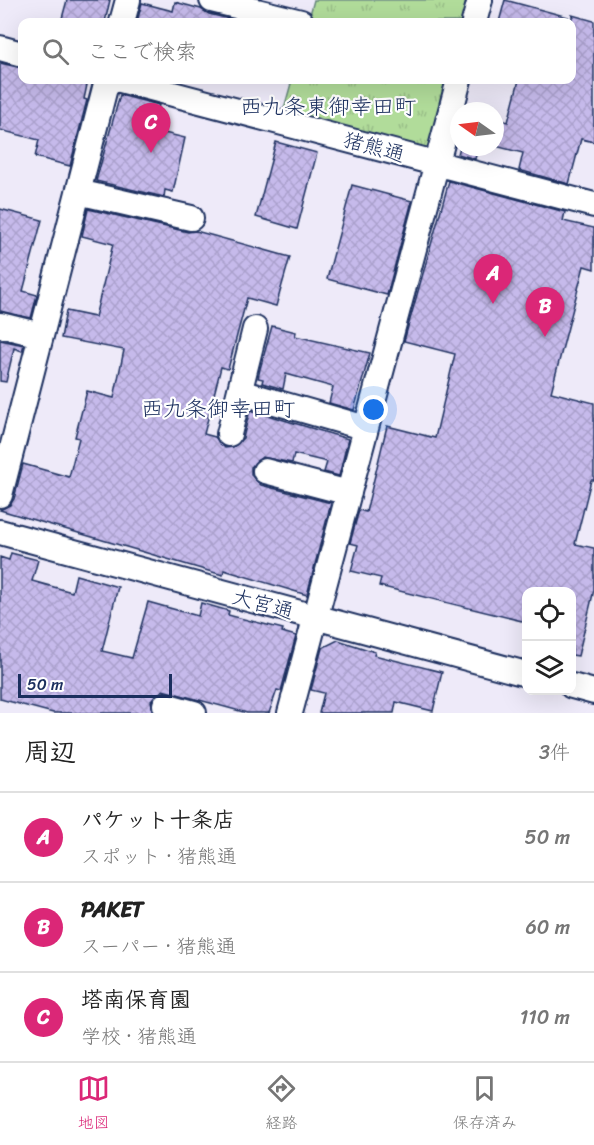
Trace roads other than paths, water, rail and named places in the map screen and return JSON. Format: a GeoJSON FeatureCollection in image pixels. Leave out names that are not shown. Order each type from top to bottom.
{"type":"FeatureCollection","features":[{"type":"Feature","properties":{"kind":"street"},"geometry":{"type":"LineString","coordinates":[[123,18],[128,0]]}},
{"type":"Feature","properties":{"kind":"street"},"geometry":{"type":"LineString","coordinates":[[212,0],[285,18]]}},
{"type":"Feature","properties":{"kind":"street"},"geometry":{"type":"LineString","coordinates":[[475,18],[480,0]]}},
{"type":"Feature","properties":{"kind":"street"},"geometry":{"type":"LineString","coordinates":[[0,48],[18,53]]}},
{"type":"Feature","properties":{"kind":"street"},"geometry":{"type":"LineString","coordinates":[[0,495],[106,84]]}},
{"type":"Feature","properties":{"kind":"street","name":"猪熊通"},"geometry":{"type":"LineString","coordinates":[[135,84],[594,205]]}},
{"type":"Feature","properties":{"kind":"street"},"geometry":{"type":"LineString","coordinates":[[290,713],[458,84]]}},
{"type":"Feature","properties":{"kind":"street"},"geometry":{"type":"LineString","coordinates":[[78,192],[191,218]]}},
{"type":"Feature","properties":{"kind":"street"},"geometry":{"type":"LineString","coordinates":[[0,325],[41,335]]}},
{"type":"Feature","properties":{"kind":"street"},"geometry":{"type":"LineString","coordinates":[[230,434],[255,328]]}},
{"type":"Feature","properties":{"kind":"street"},"geometry":{"type":"LineString","coordinates":[[240,392],[366,428]]}},
{"type":"Feature","properties":{"kind":"street"},"geometry":{"type":"LineString","coordinates":[[265,471],[349,493]]}},
{"type":"Feature","properties":{"kind":"street","name":"大宮通"},"geometry":{"type":"LineString","coordinates":[[0,531],[522,674]]}},
{"type":"Feature","properties":{"kind":"street"},"geometry":{"type":"LineString","coordinates":[[576,687],[594,692]]}},
{"type":"Feature","properties":{"kind":"street"},"geometry":{"type":"LineString","coordinates":[[165,705],[194,713]]}},
{"type":"Feature","properties":{"kind":"place","name":"塔南保育園"},"geometry":{"type":"Point","coordinates":[151,153]}},
{"type":"Feature","properties":{"kind":"place","name":"パケット十条店"},"geometry":{"type":"Point","coordinates":[493,304]}},
{"type":"Feature","properties":{"kind":"place","name":"PAKET"},"geometry":{"type":"Point","coordinates":[545,337]}},
{"type":"Feature","properties":{"kind":"district","name":"西九条東御幸田町"},"geometry":{"type":"Point","coordinates":[328,106]}},
{"type":"Feature","properties":{"kind":"district","name":"西九条御幸田町"},"geometry":{"type":"Point","coordinates":[218,408]}}]}
